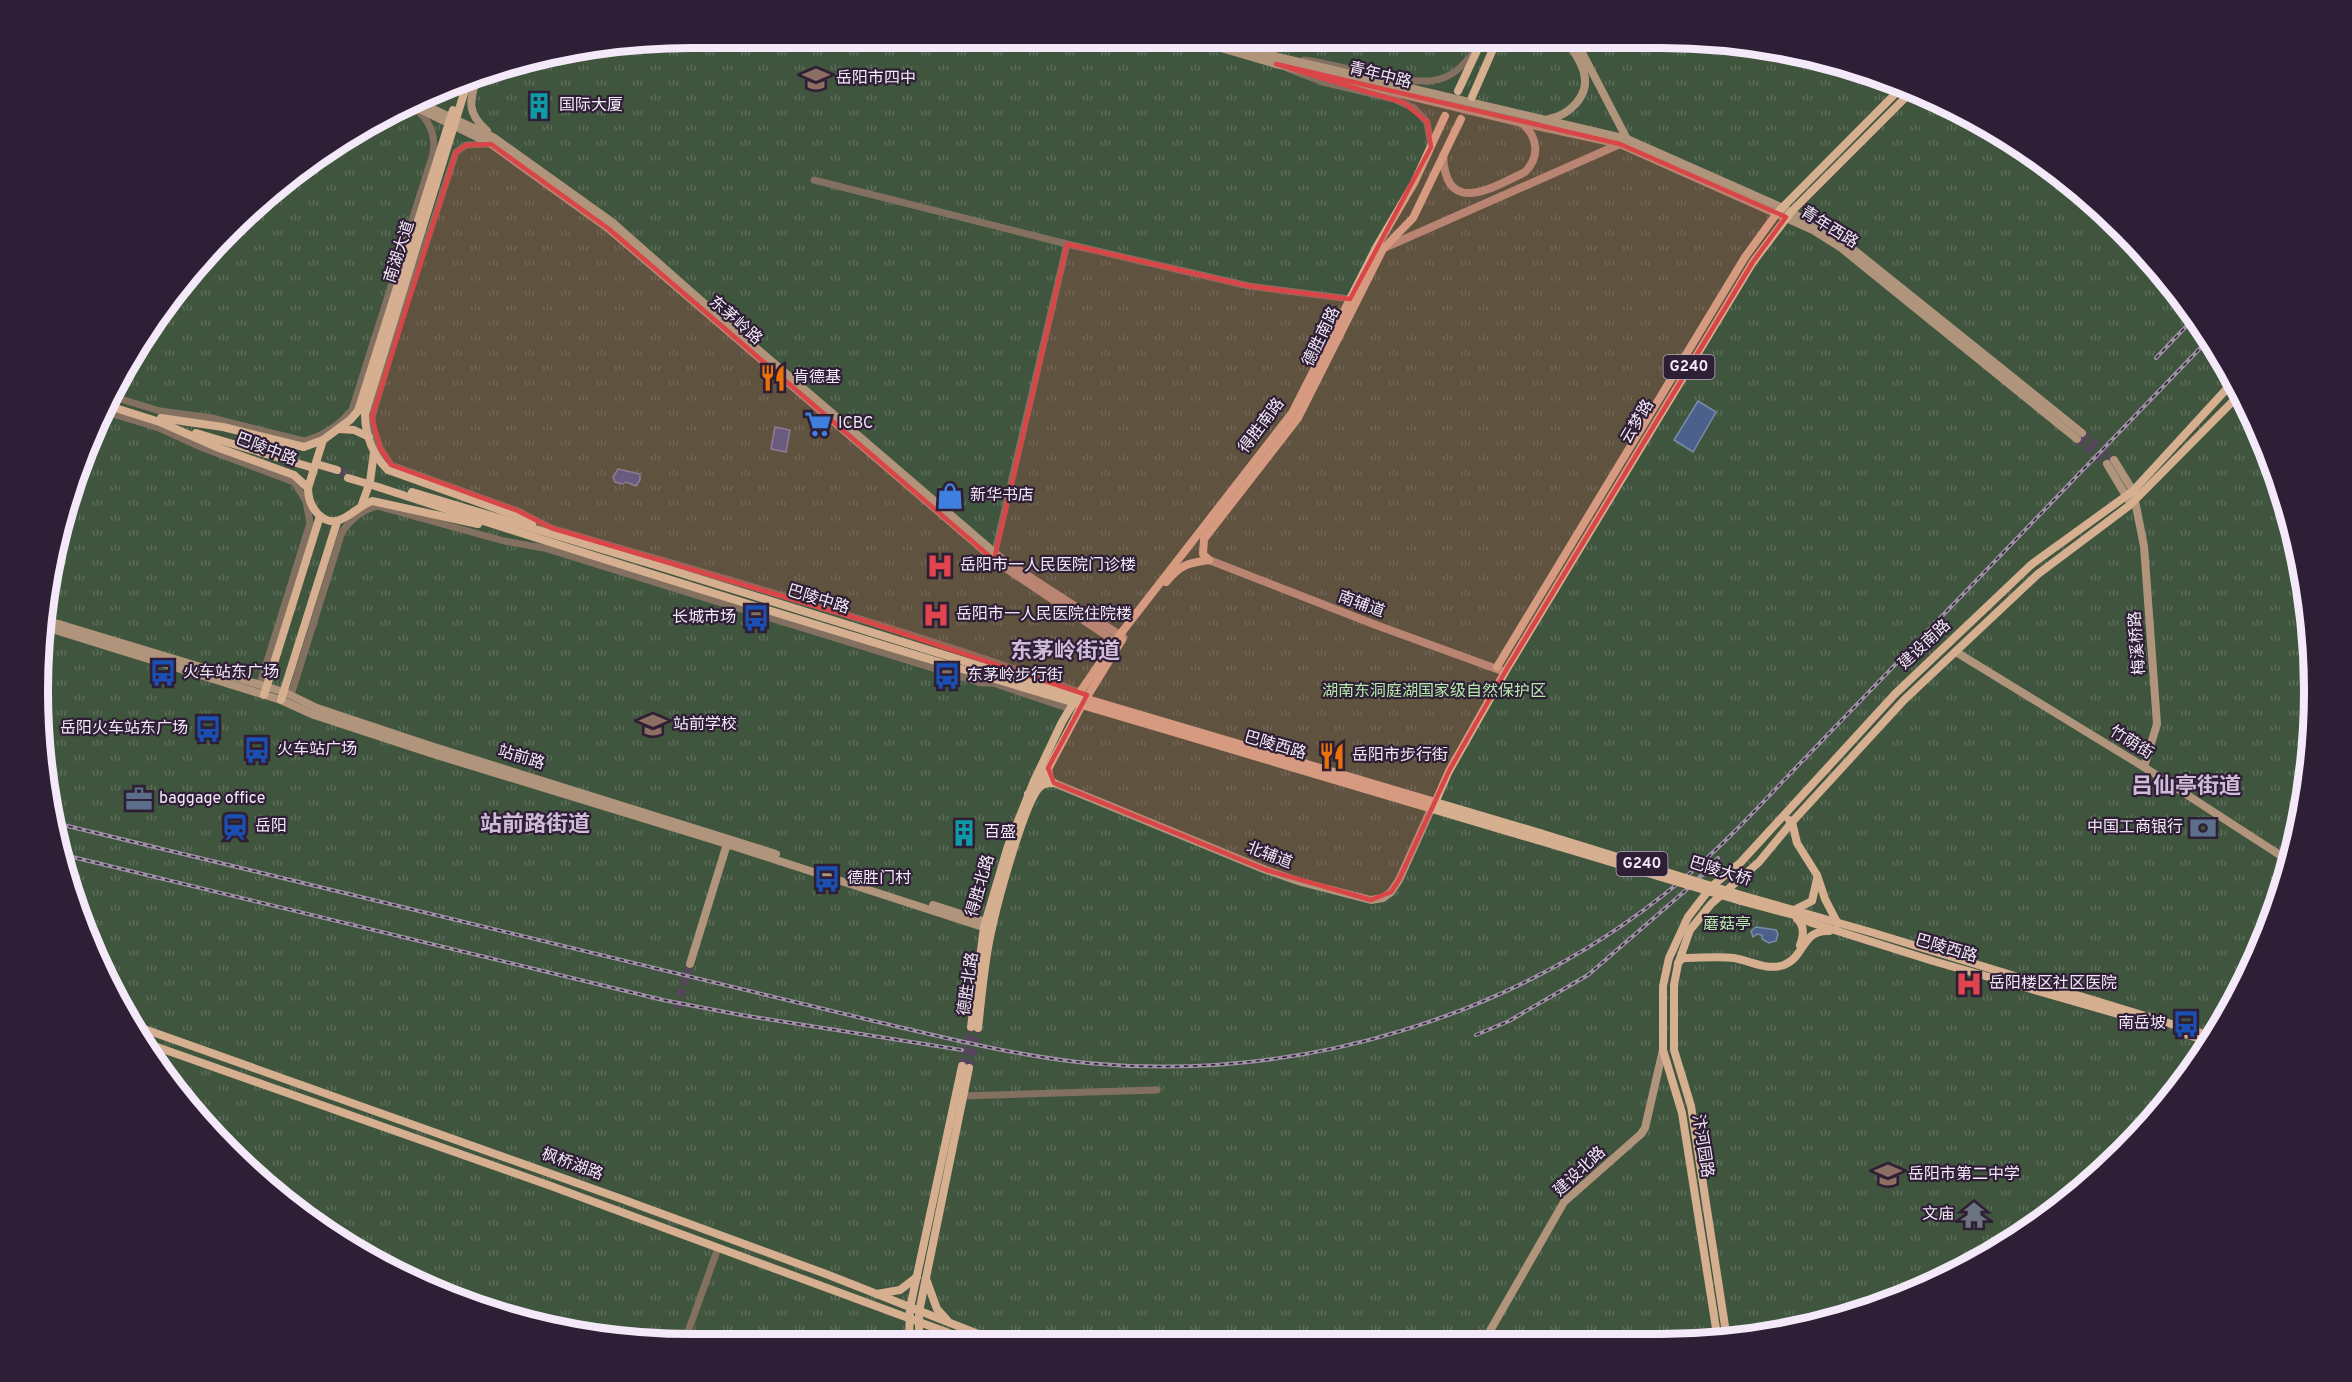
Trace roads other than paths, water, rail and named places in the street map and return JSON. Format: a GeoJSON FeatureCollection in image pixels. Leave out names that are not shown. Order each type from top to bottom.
{"type":"FeatureCollection","features":[{"type":"Feature","properties":{"kind":"main road","name":"青年中路"},"geometry":{"type":"LineString","coordinates":[[1226,48],[1522,123]]}},
{"type":"Feature","properties":{"kind":"main road","name":"青年中路"},"geometry":{"type":"LineString","coordinates":[[1243,48],[1279,61],[1546,120]]}},
{"type":"Feature","properties":{"kind":"main road"},"geometry":{"type":"LineString","coordinates":[[1458,91],[1478,48]]}},
{"type":"Feature","properties":{"kind":"main road"},"geometry":{"type":"LineString","coordinates":[[1472,97],[1493,48]]}},
{"type":"Feature","properties":{"kind":"main road"},"geometry":{"type":"LineString","coordinates":[[1546,120],[1563,115],[1571,109],[1578,102],[1585,83],[1584,72],[1572,48]]}},
{"type":"Feature","properties":{"kind":"main road"},"geometry":{"type":"LineString","coordinates":[[1383,249],[1624,142],[1579,48]]}},
{"type":"Feature","properties":{"kind":"main road"},"geometry":{"type":"LineString","coordinates":[[474,86],[470,108],[492,140]]}},
{"type":"Feature","properties":{"kind":"main road","name":"南湖大道"},"geometry":{"type":"LineString","coordinates":[[452,122],[464,90]]}},
{"type":"Feature","properties":{"kind":"main road","name":"南湖大道"},"geometry":{"type":"LineString","coordinates":[[369,437],[365,427],[365,414],[399,292],[460,91]]}},
{"type":"Feature","properties":{"kind":"main road","name":"G240"},"geometry":{"type":"LineString","coordinates":[[1434,804],[1501,669],[1745,257],[1784,212],[1896,93]]}},
{"type":"Feature","properties":{"kind":"main road","name":"G240"},"geometry":{"type":"LineString","coordinates":[[1784,212],[1906,97]]}},
{"type":"Feature","properties":{"kind":"main road","name":"东茅岭路"},"geometry":{"type":"LineString","coordinates":[[426,106],[452,122]]}},
{"type":"Feature","properties":{"kind":"main road","name":"东茅岭路"},"geometry":{"type":"LineString","coordinates":[[421,108],[492,140],[609,229],[994,556],[1120,639]]}},
{"type":"Feature","properties":{"kind":"main road","name":"得胜南路"},"geometry":{"type":"LineString","coordinates":[[1038,788],[1078,701],[1120,639],[1292,413],[1377,246],[1414,183],[1445,116]]}},
{"type":"Feature","properties":{"kind":"main road","name":"德胜南路"},"geometry":{"type":"LineString","coordinates":[[1209,560],[1203,554],[1204,539],[1298,418],[1383,249],[1413,218],[1461,119]]}},
{"type":"Feature","properties":{"kind":"main road","name":"青年西路"},"geometry":{"type":"LineString","coordinates":[[1546,120],[1624,142],[1784,212],[1840,247],[2080,436]]}},
{"type":"Feature","properties":{"kind":"main road"},"geometry":{"type":"LineString","coordinates":[[1443,156],[1448,181],[1461,192],[1470,195],[1477,194],[1501,184],[1525,172],[1534,159],[1536,146],[1532,135],[1522,123]]}},
{"type":"Feature","properties":{"kind":"main road","name":"青年西路"},"geometry":{"type":"LineString","coordinates":[[1522,123],[1624,142]]}},
{"type":"Feature","properties":{"kind":"main road","name":"巴陵中路"},"geometry":{"type":"LineString","coordinates":[[161,420],[224,427],[304,447],[323,440],[340,429],[358,411],[399,292]]}},
{"type":"Feature","properties":{"kind":"main road","name":"建设南路"},"geometry":{"type":"LineString","coordinates":[[1669,958],[1688,917],[1711,887],[1741,862],[1895,694],[2032,564],[2132,498],[2228,389]]}},
{"type":"Feature","properties":{"kind":"main road","name":"建设南路"},"geometry":{"type":"LineString","coordinates":[[1678,964],[1690,930],[1711,904],[1759,862],[1792,822],[1904,700],[2038,574],[2132,498],[2234,400]]}},
{"type":"Feature","properties":{"kind":"main road","name":"巴陵中路"},"geometry":{"type":"LineString","coordinates":[[116,404],[161,420],[219,448],[294,476],[308,488],[311,504],[320,516]]}},
{"type":"Feature","properties":{"kind":"main road","name":"巴陵中路"},"geometry":{"type":"LineString","coordinates":[[114,407],[336,472]]}},
{"type":"Feature","properties":{"kind":"main road"},"geometry":{"type":"LineString","coordinates":[[340,429],[354,430],[369,437]]}},
{"type":"Feature","properties":{"kind":"main road","name":"巴陵中路"},"geometry":{"type":"LineString","coordinates":[[369,437],[380,462],[388,470],[517,516],[548,538]]}},
{"type":"Feature","properties":{"kind":"main road"},"geometry":{"type":"LineString","coordinates":[[308,488],[323,440]]}},
{"type":"Feature","properties":{"kind":"main road"},"geometry":{"type":"LineString","coordinates":[[264,689],[320,516],[328,521],[337,522],[349,517],[362,504],[370,482],[375,452]]}},
{"type":"Feature","properties":{"kind":"main road"},"geometry":{"type":"LineString","coordinates":[[2110,462],[2132,498]]}},
{"type":"Feature","properties":{"kind":"main road"},"geometry":{"type":"LineString","coordinates":[[349,476],[365,481]]}},
{"type":"Feature","properties":{"kind":"main road","name":"巴陵中路"},"geometry":{"type":"LineString","coordinates":[[376,484],[1078,701]]}},
{"type":"Feature","properties":{"kind":"main road","name":"梅溪桥路"},"geometry":{"type":"LineString","coordinates":[[2132,498],[2144,546],[2157,724],[2144,767]]}},
{"type":"Feature","properties":{"kind":"main road","name":"巴陵中路"},"geometry":{"type":"LineString","coordinates":[[362,504],[381,501],[548,538],[780,613],[1078,701]]}},
{"type":"Feature","properties":{"kind":"main road"},"geometry":{"type":"LineString","coordinates":[[285,696],[337,522]]}},
{"type":"Feature","properties":{"kind":"main road","name":"得胜南路"},"geometry":{"type":"LineString","coordinates":[[1120,639],[1176,571],[1188,563],[1209,560]]}},
{"type":"Feature","properties":{"kind":"main road","name":"南辅道"},"geometry":{"type":"LineString","coordinates":[[1209,560],[1376,625],[1501,669]]}},
{"type":"Feature","properties":{"kind":"main road","name":"站前路"},"geometry":{"type":"LineString","coordinates":[[52,622],[264,689],[430,746],[702,830],[989,926]]}},
{"type":"Feature","properties":{"kind":"main road","name":"站前路"},"geometry":{"type":"LineString","coordinates":[[51,629],[264,689]]}},
{"type":"Feature","properties":{"kind":"main road","name":"竹荫街"},"geometry":{"type":"LineString","coordinates":[[1956,652],[2144,767],[2282,857]]}},
{"type":"Feature","properties":{"kind":"main road","name":"站前路"},"geometry":{"type":"LineString","coordinates":[[285,696],[314,715],[430,753],[989,926]]}},
{"type":"Feature","properties":{"kind":"main road","name":"得胜北路"},"geometry":{"type":"LineString","coordinates":[[989,926],[1008,846],[1028,794],[1062,722],[1078,701]]}},
{"type":"Feature","properties":{"kind":"main road","name":"巴陵西路"},"geometry":{"type":"LineString","coordinates":[[1078,701],[1434,804],[1539,837]]}},
{"type":"Feature","properties":{"kind":"main road"},"geometry":{"type":"LineString","coordinates":[[1028,794],[1048,783],[1053,783],[1050,779],[1046,755]]}},
{"type":"Feature","properties":{"kind":"main road","name":"北辅道"},"geometry":{"type":"LineString","coordinates":[[1053,783],[1266,870],[1301,882],[1371,900],[1383,898],[1391,892],[1399,880],[1434,804]]}},
{"type":"Feature","properties":{"kind":"main road","name":"德胜北路"},"geometry":{"type":"LineString","coordinates":[[975,1028],[989,926],[1014,848],[1038,788]]}},
{"type":"Feature","properties":{"kind":"main road"},"geometry":{"type":"LineString","coordinates":[[1678,964],[1683,958],[1734,958],[1764,966],[1782,966],[1795,959],[1808,938],[1819,931],[1838,928],[1817,875],[1797,843],[1792,822],[1784,814]]}},
{"type":"Feature","properties":{"kind":"main road","name":"巴陵大桥"},"geometry":{"type":"LineString","coordinates":[[1539,837],[1794,913],[1822,919]]}},
{"type":"Feature","properties":{"kind":"main road"},"geometry":{"type":"LineString","coordinates":[[690,964],[727,844]]}},
{"type":"Feature","properties":{"kind":"main road"},"geometry":{"type":"LineString","coordinates":[[1795,959],[1804,930],[1802,923],[1794,913],[1812,901],[1817,875]]}},
{"type":"Feature","properties":{"kind":"main road","name":"巴陵大桥"},"geometry":{"type":"LineString","coordinates":[[1794,913],[1812,923]]}},
{"type":"Feature","properties":{"kind":"main road","name":"巴陵西路"},"geometry":{"type":"LineString","coordinates":[[1822,919],[1838,928],[2201,1039]]}},
{"type":"Feature","properties":{"kind":"main road","name":"巴陵西路"},"geometry":{"type":"LineString","coordinates":[[1812,923],[1874,933],[2205,1033]]}},
{"type":"Feature","properties":{"kind":"main road","name":"汴河园路"},"geometry":{"type":"LineString","coordinates":[[1669,958],[1663,986],[1663,1050],[1682,1113],[1716,1331]]}},
{"type":"Feature","properties":{"kind":"main road","name":"汴河园路"},"geometry":{"type":"LineString","coordinates":[[1678,964],[1674,985],[1674,1050],[1691,1106],[1726,1330]]}},
{"type":"Feature","properties":{"kind":"main road","name":"枫桥湖路"},"geometry":{"type":"LineString","coordinates":[[144,1029],[418,1126],[875,1293],[978,1334]]}},
{"type":"Feature","properties":{"kind":"main road","name":"枫桥湖路"},"geometry":{"type":"LineString","coordinates":[[155,1046],[551,1186],[952,1334]]}},
{"type":"Feature","properties":{"kind":"main road","name":"建设北路"},"geometry":{"type":"LineString","coordinates":[[1488,1334],[1564,1202],[1645,1128],[1663,1050]]}},
{"type":"Feature","properties":{"kind":"main road"},"geometry":{"type":"LineString","coordinates":[[909,1334],[910,1318],[915,1310],[921,1277],[965,1067],[963,1096],[921,1277],[937,1309],[949,1323]]}},
{"type":"Feature","properties":{"kind":"main road"},"geometry":{"type":"LineString","coordinates":[[875,1293],[884,1294],[900,1290],[921,1277]]}},
{"type":"Feature","properties":{"kind":"main road"},"geometry":{"type":"LineString","coordinates":[[915,1310],[920,1322],[919,1334]]}},
{"type":"Feature","properties":{"kind":"street"},"geometry":{"type":"LineString","coordinates":[[1279,61],[1318,62],[1422,82],[1436,80],[1453,73],[1462,66],[1476,48]]}},
{"type":"Feature","properties":{"kind":"street"},"geometry":{"type":"LineString","coordinates":[[1279,61],[1323,82],[1394,99],[1414,108],[1427,122],[1431,147]]}},
{"type":"Feature","properties":{"kind":"street"},"geometry":{"type":"LineString","coordinates":[[119,398],[160,411],[212,418],[304,441],[315,438],[341,422],[352,410],[433,154],[435,144],[431,129],[417,109]]}},
{"type":"Feature","properties":{"kind":"street"},"geometry":{"type":"LineString","coordinates":[[492,140],[466,145],[456,152],[387,366],[372,417],[380,448],[391,465],[518,511],[551,528],[859,619],[1019,670],[1078,701]]}},
{"type":"Feature","properties":{"kind":"street"},"geometry":{"type":"LineString","coordinates":[[814,180],[1067,244],[1249,286],[1350,298]]}},
{"type":"Feature","properties":{"kind":"street"},"geometry":{"type":"LineString","coordinates":[[994,556],[1067,244]]}},
{"type":"Feature","properties":{"kind":"street"},"geometry":{"type":"LineString","coordinates":[[111,414],[159,428],[203,448],[294,482],[302,492],[309,511],[310,523],[264,689]]}},
{"type":"Feature","properties":{"kind":"street"},"geometry":{"type":"LineString","coordinates":[[285,696],[342,532],[347,524],[365,510],[377,506],[504,541],[544,548],[981,683],[993,683],[1049,702],[1060,709],[1062,722]]}},
{"type":"Feature","properties":{"kind":"street"},"geometry":{"type":"LineString","coordinates":[[735,599],[746,610]]}},
{"type":"Feature","properties":{"kind":"street"},"geometry":{"type":"LineString","coordinates":[[780,613],[786,622]]}},
{"type":"Feature","properties":{"kind":"street"},"geometry":{"type":"LineString","coordinates":[[1049,702],[1078,701]]}},
{"type":"Feature","properties":{"kind":"street"},"geometry":{"type":"LineString","coordinates":[[963,1096],[1157,1090]]}},
{"type":"Feature","properties":{"kind":"street"},"geometry":{"type":"LineString","coordinates":[[687,1334],[718,1248]]}},
{"type":"Feature","properties":{"kind":"water"},"geometry":{"type":"Polygon","coordinates":[[[1698,401],[1716,412],[1693,452],[1674,440],[1698,401]]]}},
{"type":"Feature","properties":{"kind":"water"},"geometry":{"type":"Polygon","coordinates":[[[775,427],[790,430],[786,452],[771,449],[775,427]]]}},
{"type":"Feature","properties":{"kind":"water"},"geometry":{"type":"Polygon","coordinates":[[[618,469],[640,474],[640,480],[636,486],[626,482],[623,484],[615,482],[613,477],[618,469]]]}},
{"type":"Feature","properties":{"kind":"water"},"geometry":{"type":"Polygon","coordinates":[[[1756,927],[1776,930],[1778,934],[1776,941],[1769,943],[1762,939],[1762,935],[1757,934],[1753,937],[1751,931],[1756,927]]]}},
{"type":"Feature","properties":{"kind":"tunnel"},"geometry":{"type":"LineString","coordinates":[[2082,433],[2114,460]]}},
{"type":"Feature","properties":{"kind":"tunnel"},"geometry":{"type":"LineString","coordinates":[[2077,439],[2107,464]]}},
{"type":"Feature","properties":{"kind":"tunnel"},"geometry":{"type":"LineString","coordinates":[[337,470],[350,474]]}},
{"type":"Feature","properties":{"kind":"tunnel"},"geometry":{"type":"LineString","coordinates":[[677,1008],[690,964]]}},
{"type":"Feature","properties":{"kind":"tunnel"},"geometry":{"type":"LineString","coordinates":[[962,1066],[971,1027]]}},
{"type":"Feature","properties":{"kind":"tunnel"},"geometry":{"type":"LineString","coordinates":[[969,1068],[978,1028]]}},
{"type":"Feature","properties":{"kind":"railway"},"geometry":{"type":"LineString","coordinates":[[2156,358],[2189,324]]}},
{"type":"Feature","properties":{"kind":"railway"},"geometry":{"type":"LineString","coordinates":[[62,825],[882,1023],[1010,1051],[1087,1063],[1167,1066],[1247,1062],[1326,1050],[1403,1030],[1478,1003],[1550,969],[1618,928],[1682,880],[1748,818],[2203,345]]}},
{"type":"Feature","properties":{"kind":"railway"},"geometry":{"type":"LineString","coordinates":[[70,856],[663,1000],[741,1015],[962,1050]]}},
{"type":"Feature","properties":{"kind":"railway"},"geometry":{"type":"LineString","coordinates":[[1476,1035],[1509,1021],[1588,975],[1693,884],[1718,858]]}},
{"type":"Feature","properties":{"kind":"place","name":"岳阳市四中"},"geometry":{"type":"Point","coordinates":[816,79]}},
{"type":"Feature","properties":{"kind":"place","name":"国际大厦"},"geometry":{"type":"Point","coordinates":[539,106]}},
{"type":"Feature","properties":{"kind":"place","name":"肯德基"},"geometry":{"type":"Point","coordinates":[773,378]}},
{"type":"Feature","properties":{"kind":"place","name":"ICBC"},"geometry":{"type":"Point","coordinates":[818,424]}},
{"type":"Feature","properties":{"kind":"place","name":"新华书店"},"geometry":{"type":"Point","coordinates":[950,496]}},
{"type":"Feature","properties":{"kind":"place","name":"岳阳市一人民医院门诊楼"},"geometry":{"type":"Point","coordinates":[940,566]}},
{"type":"Feature","properties":{"kind":"place","name":"岳阳市一人民医院住院楼"},"geometry":{"type":"Point","coordinates":[936,615]}},
{"type":"Feature","properties":{"kind":"place","name":"长城市场"},"geometry":{"type":"Point","coordinates":[756,618]}},
{"type":"Feature","properties":{"kind":"place","name":"火车站东广场"},"geometry":{"type":"Point","coordinates":[163,673]}},
{"type":"Feature","properties":{"kind":"place","name":"东茅岭步行街"},"geometry":{"type":"Point","coordinates":[947,676]}},
{"type":"Feature","properties":{"kind":"place","name":"站前学校"},"geometry":{"type":"Point","coordinates":[653,725]}},
{"type":"Feature","properties":{"kind":"place","name":"岳阳火车站东广场"},"geometry":{"type":"Point","coordinates":[208,729]}},
{"type":"Feature","properties":{"kind":"place","name":"火车站广场"},"geometry":{"type":"Point","coordinates":[257,750]}},
{"type":"Feature","properties":{"kind":"place","name":"岳阳市步行街"},"geometry":{"type":"Point","coordinates":[1332,756]}},
{"type":"Feature","properties":{"kind":"place","name":"baggage office"},"geometry":{"type":"Point","coordinates":[139,799]}},
{"type":"Feature","properties":{"kind":"place","name":"岳阳"},"geometry":{"type":"Point","coordinates":[235,827]}},
{"type":"Feature","properties":{"kind":"place","name":"中国工商银行"},"geometry":{"type":"Point","coordinates":[2203,828]}},
{"type":"Feature","properties":{"kind":"place","name":"百盛"},"geometry":{"type":"Point","coordinates":[964,833]}},
{"type":"Feature","properties":{"kind":"place","name":"德胜门村"},"geometry":{"type":"Point","coordinates":[827,879]}},
{"type":"Feature","properties":{"kind":"place","name":"岳阳楼区社区医院"},"geometry":{"type":"Point","coordinates":[1969,984]}},
{"type":"Feature","properties":{"kind":"place","name":"南岳坡"},"geometry":{"type":"Point","coordinates":[2186,1024]}},
{"type":"Feature","properties":{"kind":"place","name":"岳阳市第二中学"},"geometry":{"type":"Point","coordinates":[1888,1175]}},
{"type":"Feature","properties":{"kind":"place","name":"文庙"},"geometry":{"type":"Point","coordinates":[1974,1215]}},
{"type":"Feature","properties":{"kind":"district","name":"东茅岭街道"},"geometry":{"type":"Point","coordinates":[1065,652]}},
{"type":"Feature","properties":{"kind":"district","name":"吕仙亭街道"},"geometry":{"type":"Point","coordinates":[2186,787]}},
{"type":"Feature","properties":{"kind":"district","name":"站前路街道"},"geometry":{"type":"Point","coordinates":[535,825]}},
{"type":"Feature","properties":{"kind":"park label","name":"湖南东洞庭湖国家级自然保护区"},"geometry":{"type":"Point","coordinates":[1434,692]}},
{"type":"Feature","properties":{"kind":"park label","name":"蘑菇亭"},"geometry":{"type":"Point","coordinates":[1727,925]}}]}
